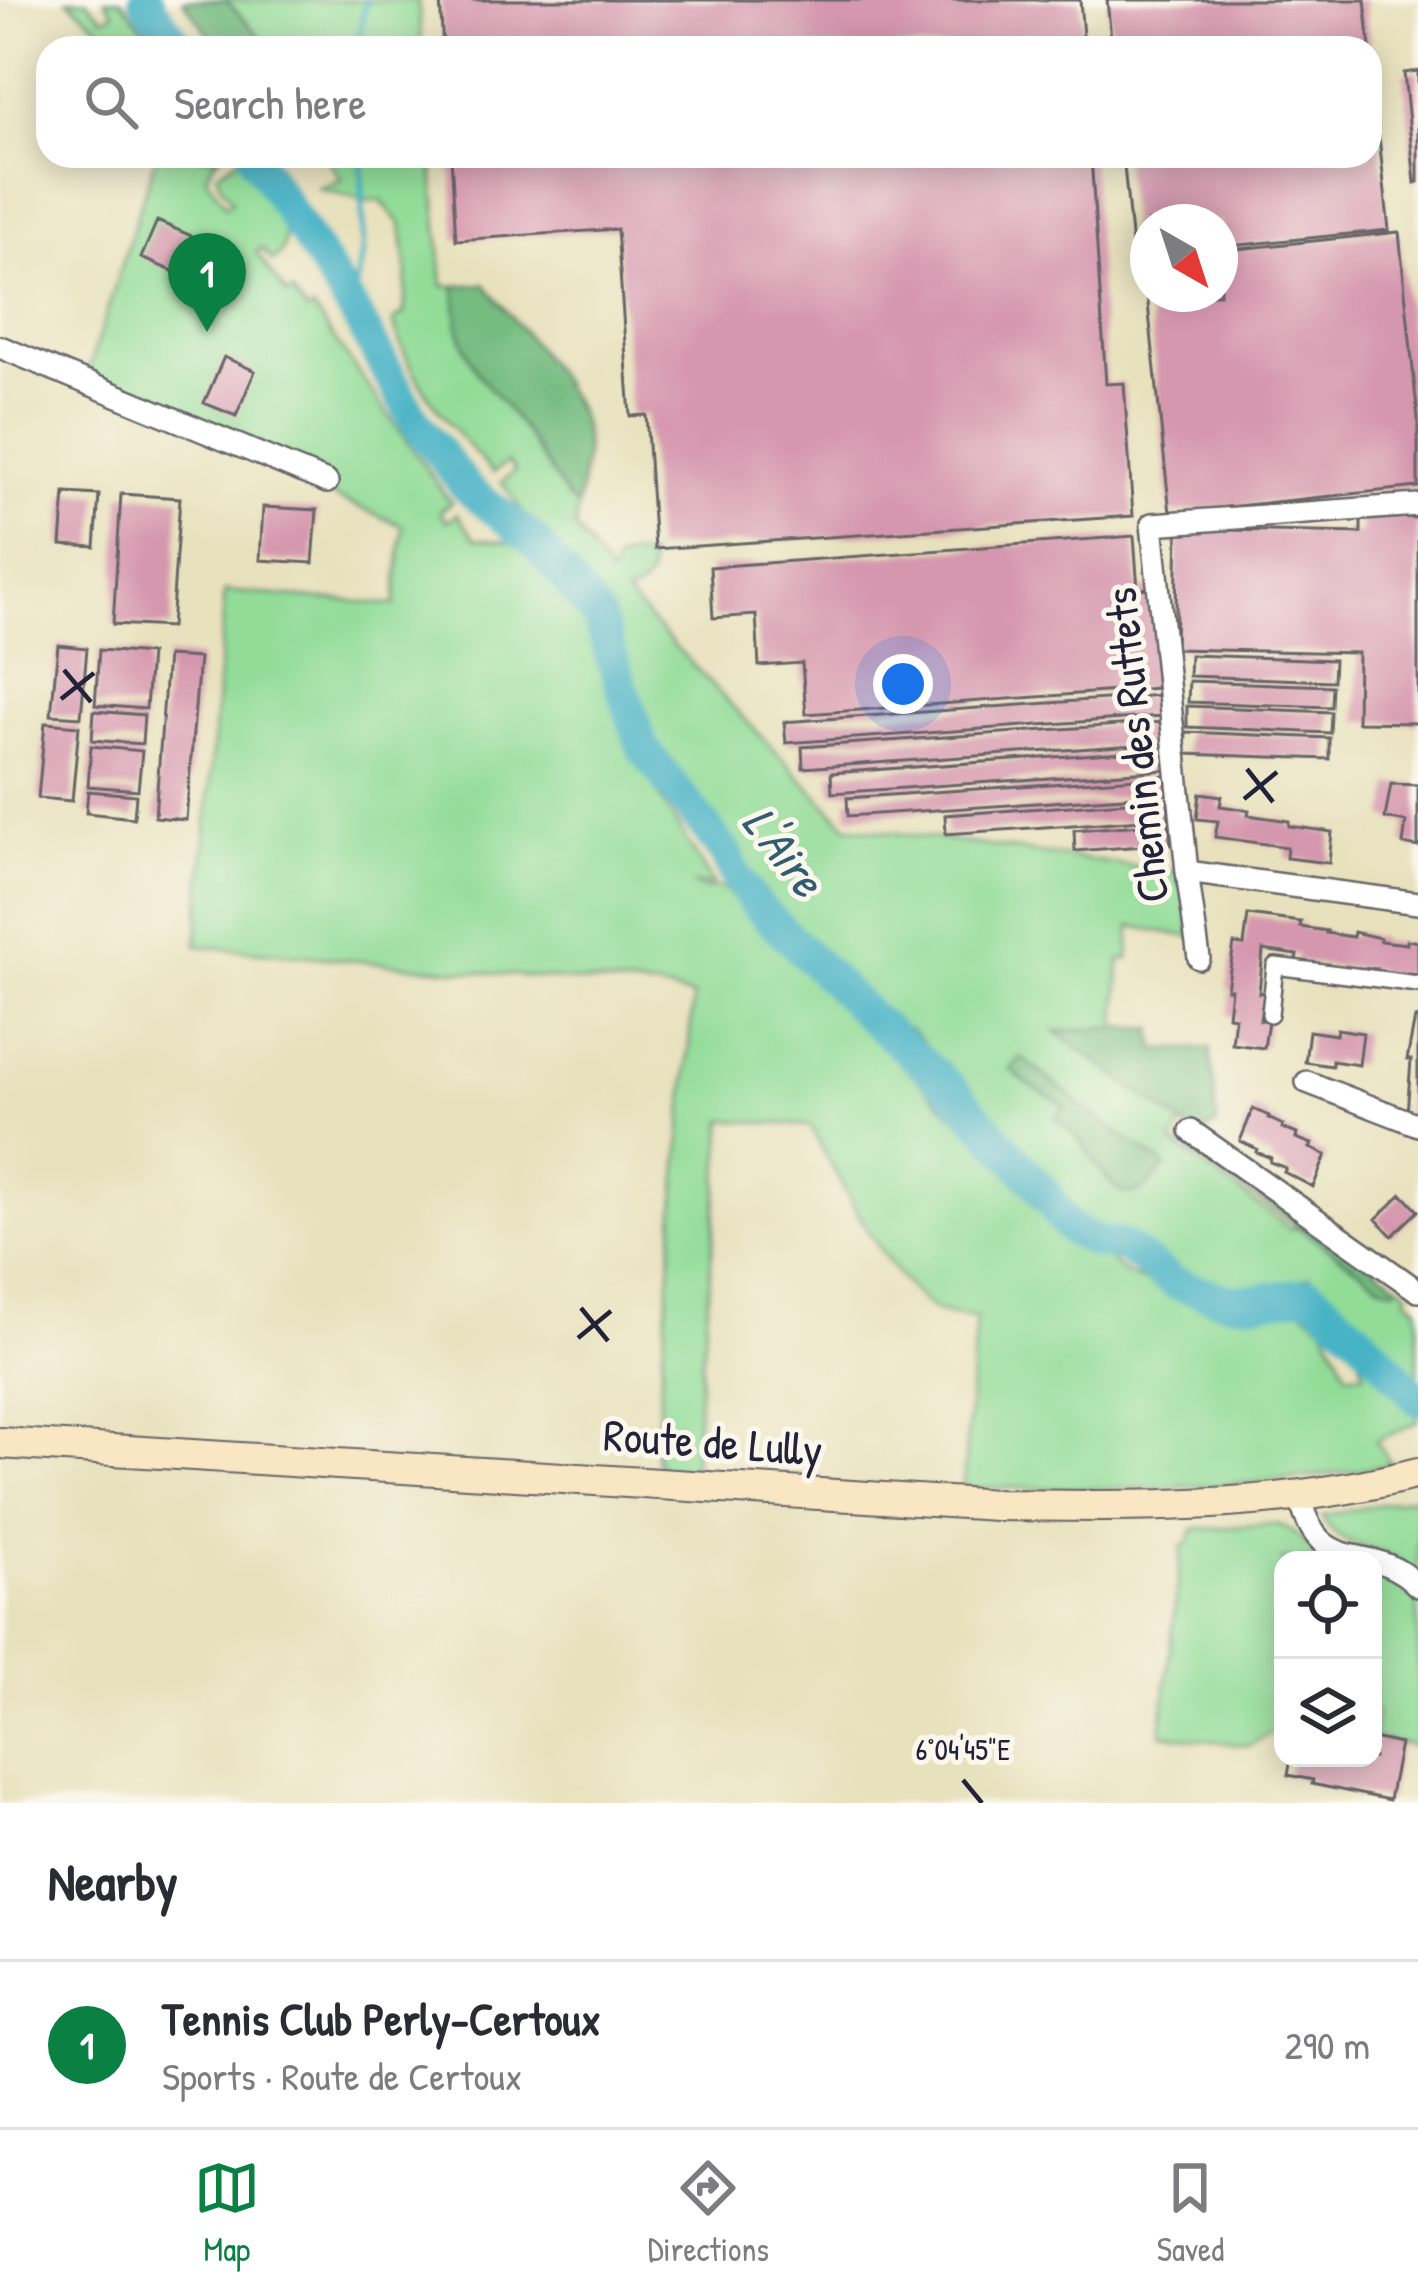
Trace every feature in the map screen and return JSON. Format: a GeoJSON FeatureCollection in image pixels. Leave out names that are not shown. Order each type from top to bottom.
{"type":"FeatureCollection","features":[{"type":"Feature","properties":{"kind":"main road","name":"Route de Lully"},"geometry":{"type":"LineString","coordinates":[[0,1443],[996,1505],[1193,1504],[1342,1490],[1418,1473]]}},
{"type":"Feature","properties":{"kind":"street"},"geometry":{"type":"LineString","coordinates":[[0,347],[327,482]]}},
{"type":"Feature","properties":{"kind":"street","name":"Chemin des Ruttets"},"geometry":{"type":"LineString","coordinates":[[1199,958],[1152,524],[1418,505]]}},
{"type":"Feature","properties":{"kind":"street"},"geometry":{"type":"LineString","coordinates":[[1187,872],[1418,903]]}},
{"type":"Feature","properties":{"kind":"street"},"geometry":{"type":"LineString","coordinates":[[1270,1014],[1275,966],[1418,984]]}},
{"type":"Feature","properties":{"kind":"street"},"geometry":{"type":"LineString","coordinates":[[1306,1082],[1418,1125]]}},
{"type":"Feature","properties":{"kind":"street"},"geometry":{"type":"LineString","coordinates":[[1191,1131],[1418,1292]]}},
{"type":"Feature","properties":{"kind":"street"},"geometry":{"type":"LineString","coordinates":[[1299,1495],[1310,1530],[1324,1546],[1389,1565],[1418,1586]]}},
{"type":"Feature","properties":{"kind":"green space"},"geometry":{"type":"Polygon","coordinates":[[[68,0],[87,0],[103,18],[114,13],[105,0],[121,0],[150,36],[110,36],[68,0]]]}},
{"type":"Feature","properties":{"kind":"green space"},"geometry":{"type":"Polygon","coordinates":[[[183,0],[226,0],[259,36],[210,36],[183,0]]]}},
{"type":"Feature","properties":{"kind":"green space"},"geometry":{"type":"Polygon","coordinates":[[[226,0],[418,0],[421,36],[259,36],[226,0]]]}},
{"type":"Feature","properties":{"kind":"green space"},"geometry":{"type":"Polygon","coordinates":[[[152,168],[210,168],[206,177],[226,206],[232,201],[217,173],[224,168],[250,168],[277,208],[285,237],[273,261],[261,248],[256,252],[287,295],[292,292],[307,312],[313,309],[451,503],[440,511],[447,521],[457,514],[475,538],[509,542],[529,552],[590,625],[619,702],[625,739],[713,884],[695,885],[737,895],[740,906],[781,941],[951,1113],[988,1139],[1030,1190],[1032,1203],[1064,1238],[1101,1253],[1128,1275],[1198,1303],[1246,1310],[1254,1305],[1302,1308],[1324,1326],[1347,1373],[1364,1373],[1359,1354],[1369,1353],[1418,1413],[1417,1422],[1376,1441],[1391,1464],[1231,1484],[963,1487],[976,1318],[935,1310],[912,1291],[863,1223],[810,1126],[724,1120],[692,1472],[660,1467],[656,1437],[693,997],[661,989],[197,946],[225,591],[395,605],[403,526],[318,490],[325,475],[84,373],[152,168]]]}},
{"type":"Feature","properties":{"kind":"green space"},"geometry":{"type":"Polygon","coordinates":[[[334,168],[433,168],[443,286],[455,286],[465,348],[569,500],[578,506],[575,527],[610,576],[617,560],[649,557],[646,581],[626,595],[847,826],[1182,873],[1192,937],[1131,926],[1129,959],[1120,960],[1117,1027],[1057,1032],[1183,1124],[1172,1143],[1291,1229],[1296,1226],[1382,1285],[1398,1284],[1408,1291],[1407,1298],[1418,1307],[1418,1378],[1309,1276],[1281,1288],[1218,1290],[1171,1272],[1127,1241],[1072,1216],[966,1087],[911,1030],[875,1004],[793,927],[753,881],[735,847],[648,745],[617,640],[593,596],[533,527],[502,482],[515,471],[508,462],[493,473],[421,384],[393,321],[404,313],[407,275],[401,224],[381,201],[318,188],[342,180],[334,168]],[[1022,1058],[1011,1069],[1065,1107],[1055,1119],[1079,1139],[1118,1188],[1135,1192],[1144,1188],[1165,1167],[1022,1058]]]}},
{"type":"Feature","properties":{"kind":"green space"},"geometry":{"type":"Polygon","coordinates":[[[485,284],[557,376],[579,415],[585,449],[578,506],[478,374],[465,348],[455,286],[485,284]]]}},
{"type":"Feature","properties":{"kind":"green space"},"geometry":{"type":"Polygon","coordinates":[[[1153,1029],[1156,1050],[1210,1048],[1217,1125],[1191,1131],[1055,1031],[1153,1029]]]}},
{"type":"Feature","properties":{"kind":"green space"},"geometry":{"type":"Polygon","coordinates":[[[1021,1057],[1166,1166],[1139,1191],[1121,1191],[1055,1118],[1065,1106],[1010,1069],[1021,1057]]]}},
{"type":"Feature","properties":{"kind":"green space"},"geometry":{"type":"Polygon","coordinates":[[[1191,1136],[1398,1284],[1394,1289],[1382,1285],[1181,1145],[1183,1138],[1191,1136]]]}},
{"type":"Feature","properties":{"kind":"green space"},"geometry":{"type":"Polygon","coordinates":[[[1415,1497],[1418,1576],[1382,1551],[1341,1538],[1322,1516],[1415,1497]]]}},
{"type":"Feature","properties":{"kind":"green space"},"geometry":{"type":"Polygon","coordinates":[[[1271,1524],[1295,1533],[1315,1551],[1274,1551],[1274,1731],[1249,1746],[1161,1734],[1182,1546],[1188,1544],[1193,1530],[1271,1524]]]}},
{"type":"Feature","properties":{"kind":"green space"},"geometry":{"type":"Polygon","coordinates":[[[1382,1572],[1418,1603],[1418,1747],[1382,1740],[1382,1572]]]}},
{"type":"Feature","properties":{"kind":"building"},"geometry":{"type":"Polygon","coordinates":[[[440,0],[1080,0],[1083,36],[442,36],[440,0]]]}},
{"type":"Feature","properties":{"kind":"building"},"geometry":{"type":"Polygon","coordinates":[[[1107,0],[1365,0],[1369,36],[1111,36],[1107,0]]]}},
{"type":"Feature","properties":{"kind":"building"},"geometry":{"type":"Polygon","coordinates":[[[1418,71],[1418,182],[1415,183],[1404,73],[1418,71]]]}},
{"type":"Feature","properties":{"kind":"building"},"geometry":{"type":"Polygon","coordinates":[[[1382,165],[1389,230],[1238,245],[1238,204],[1130,204],[1130,226],[1124,168],[1382,165]]]}},
{"type":"Feature","properties":{"kind":"building"},"geometry":{"type":"Polygon","coordinates":[[[452,168],[1092,168],[1106,384],[1124,383],[1133,516],[655,549],[646,415],[630,416],[617,229],[456,240],[452,168]]]}},
{"type":"Feature","properties":{"kind":"building"},"geometry":{"type":"Polygon","coordinates":[[[157,221],[231,253],[216,289],[141,258],[157,221]]]}},
{"type":"Feature","properties":{"kind":"building"},"geometry":{"type":"Polygon","coordinates":[[[1399,232],[1418,419],[1418,487],[1170,513],[1149,312],[1238,312],[1238,249],[1399,232]]]}},
{"type":"Feature","properties":{"kind":"building"},"geometry":{"type":"Polygon","coordinates":[[[224,357],[255,371],[236,416],[204,403],[224,357]]]}},
{"type":"Feature","properties":{"kind":"building"},"geometry":{"type":"Polygon","coordinates":[[[65,493],[99,495],[95,547],[61,545],[65,493]]]}},
{"type":"Feature","properties":{"kind":"building"},"geometry":{"type":"Polygon","coordinates":[[[121,494],[180,498],[171,627],[113,624],[121,494]]]}},
{"type":"Feature","properties":{"kind":"building"},"geometry":{"type":"Polygon","coordinates":[[[263,507],[317,510],[313,563],[260,560],[263,507]]]}},
{"type":"Feature","properties":{"kind":"building"},"geometry":{"type":"Polygon","coordinates":[[[1361,516],[1418,518],[1418,723],[1357,722],[1358,653],[1175,649],[1178,529],[1361,533],[1361,516]]]}},
{"type":"Feature","properties":{"kind":"building"},"geometry":{"type":"Polygon","coordinates":[[[1134,536],[1138,589],[1150,588],[1157,688],[806,714],[802,663],[759,666],[756,615],[713,618],[710,567],[1134,536]]]}},
{"type":"Feature","properties":{"kind":"building"},"geometry":{"type":"Polygon","coordinates":[[[58,645],[87,648],[81,717],[51,715],[58,645]]]}},
{"type":"Feature","properties":{"kind":"building"},"geometry":{"type":"Polygon","coordinates":[[[99,650],[150,654],[146,709],[95,705],[99,650]]]}},
{"type":"Feature","properties":{"kind":"building"},"geometry":{"type":"Polygon","coordinates":[[[1190,655],[1334,660],[1333,681],[1189,676],[1190,655]]]}},
{"type":"Feature","properties":{"kind":"building"},"geometry":{"type":"Polygon","coordinates":[[[167,656],[199,658],[186,820],[155,817],[167,656]]]}},
{"type":"Feature","properties":{"kind":"building"},"geometry":{"type":"Polygon","coordinates":[[[1189,681],[1332,686],[1331,707],[1188,702],[1189,681]]]}},
{"type":"Feature","properties":{"kind":"building"},"geometry":{"type":"Polygon","coordinates":[[[1161,695],[1162,716],[786,743],[784,722],[1161,695]]]}},
{"type":"Feature","properties":{"kind":"building"},"geometry":{"type":"Polygon","coordinates":[[[1187,706],[1331,712],[1330,733],[1187,727],[1187,706]]]}},
{"type":"Feature","properties":{"kind":"building"},"geometry":{"type":"Polygon","coordinates":[[[94,711],[144,715],[142,744],[92,740],[94,711]]]}},
{"type":"Feature","properties":{"kind":"building"},"geometry":{"type":"Polygon","coordinates":[[[1162,722],[1164,743],[803,768],[802,747],[1162,722]]]}},
{"type":"Feature","properties":{"kind":"building"},"geometry":{"type":"Polygon","coordinates":[[[45,723],[79,726],[72,801],[38,798],[45,723]]]}},
{"type":"Feature","properties":{"kind":"building"},"geometry":{"type":"Polygon","coordinates":[[[1186,732],[1329,738],[1329,759],[1185,754],[1186,732]]]}},
{"type":"Feature","properties":{"kind":"building"},"geometry":{"type":"Polygon","coordinates":[[[91,746],[142,751],[138,790],[88,786],[91,746]]]}},
{"type":"Feature","properties":{"kind":"building"},"geometry":{"type":"Polygon","coordinates":[[[1165,749],[1166,770],[832,793],[831,773],[1165,749]]]}},
{"type":"Feature","properties":{"kind":"building"},"geometry":{"type":"Polygon","coordinates":[[[1166,776],[1168,794],[848,816],[847,798],[1166,776]]]}},
{"type":"Feature","properties":{"kind":"building"},"geometry":{"type":"Polygon","coordinates":[[[1391,784],[1418,785],[1418,847],[1403,844],[1406,822],[1385,818],[1391,784]]]}},
{"type":"Feature","properties":{"kind":"building"},"geometry":{"type":"Polygon","coordinates":[[[88,791],[136,795],[134,818],[86,813],[88,791]]]}},
{"type":"Feature","properties":{"kind":"building"},"geometry":{"type":"Polygon","coordinates":[[[1200,793],[1222,796],[1220,806],[1249,810],[1248,815],[1332,832],[1329,863],[1286,858],[1287,847],[1215,837],[1218,821],[1197,819],[1200,793]]]}},
{"type":"Feature","properties":{"kind":"building"},"geometry":{"type":"Polygon","coordinates":[[[1168,799],[1169,818],[946,834],[945,815],[1168,799]]]}},
{"type":"Feature","properties":{"kind":"building"},"geometry":{"type":"Polygon","coordinates":[[[1169,823],[1171,844],[1075,851],[1074,830],[1169,823]]]}},
{"type":"Feature","properties":{"kind":"building"},"geometry":{"type":"Polygon","coordinates":[[[1248,915],[1301,922],[1300,927],[1326,933],[1353,937],[1354,932],[1380,941],[1418,942],[1418,975],[1323,966],[1296,961],[1297,955],[1263,950],[1259,993],[1264,993],[1260,1020],[1268,1021],[1264,1048],[1232,1044],[1235,1017],[1228,1016],[1231,989],[1227,989],[1234,944],[1244,945],[1248,915]]]}},
{"type":"Feature","properties":{"kind":"building"},"geometry":{"type":"Polygon","coordinates":[[[1415,1018],[1418,1116],[1407,1114],[1411,1060],[1407,1060],[1415,1018]]]}},
{"type":"Feature","properties":{"kind":"building"},"geometry":{"type":"Polygon","coordinates":[[[1337,1029],[1363,1033],[1359,1065],[1305,1062],[1309,1031],[1336,1035],[1337,1029]]]}},
{"type":"Feature","properties":{"kind":"building"},"geometry":{"type":"Polygon","coordinates":[[[1253,1109],[1326,1155],[1313,1187],[1240,1141],[1253,1109]]]}},
{"type":"Feature","properties":{"kind":"building"},"geometry":{"type":"Polygon","coordinates":[[[1402,1194],[1418,1211],[1392,1236],[1376,1219],[1402,1194]]]}},
{"type":"Feature","properties":{"kind":"building"},"geometry":{"type":"Polygon","coordinates":[[[1382,1740],[1400,1744],[1389,1800],[1288,1775],[1289,1767],[1382,1767],[1382,1740]]]}},
{"type":"Feature","properties":{"kind":"waterway","name":"L'Aire"},"geometry":{"type":"LineString","coordinates":[[145,0],[171,36]]}},
{"type":"Feature","properties":{"kind":"waterway"},"geometry":{"type":"LineString","coordinates":[[359,36],[366,0]]}},
{"type":"Feature","properties":{"kind":"waterway","name":"L'Aire"},"geometry":{"type":"LineString","coordinates":[[262,168],[353,310],[416,423],[467,488],[533,540],[598,617],[643,748],[726,854],[753,902],[870,1017],[953,1090],[1074,1231],[1096,1242],[1124,1246],[1174,1283],[1228,1300],[1310,1293],[1363,1339],[1418,1399]]}},
{"type":"Feature","properties":{"kind":"waterway"},"geometry":{"type":"LineString","coordinates":[[353,310],[363,249],[362,168]]}},
{"type":"Feature","properties":{"kind":"place","name":"Tennis Club Perly-Certoux"},"geometry":{"type":"Point","coordinates":[207,332]}}]}
